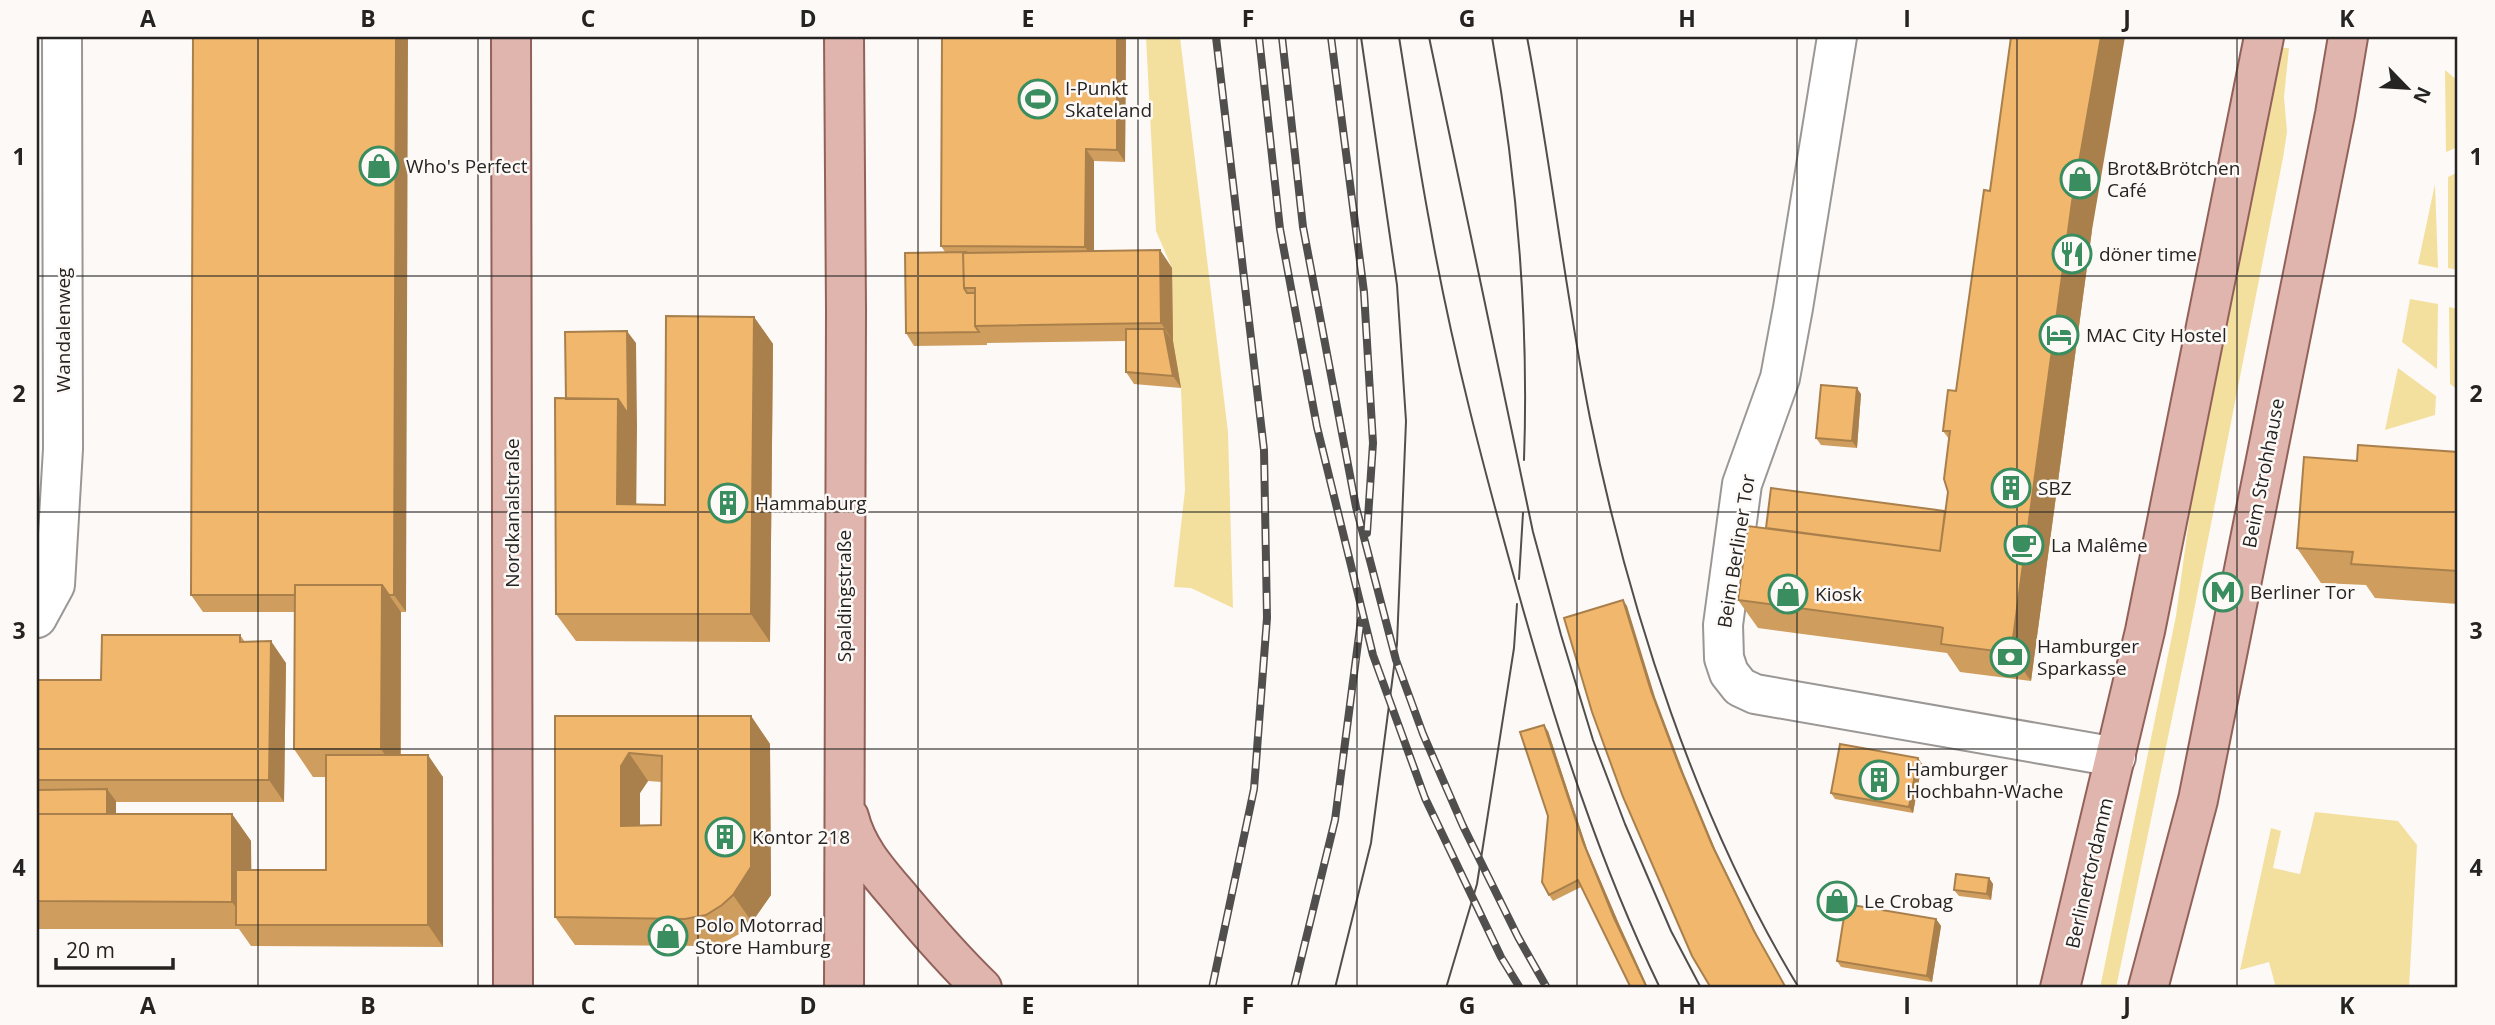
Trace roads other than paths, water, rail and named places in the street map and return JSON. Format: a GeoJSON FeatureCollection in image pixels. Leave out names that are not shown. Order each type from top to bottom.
{"type":"FeatureCollection","features":[{"type":"Feature","properties":{"kind":"main road","name":"Nordkanalstraße"},"geometry":{"type":"LineString","coordinates":[[511,37],[513,988]]}},
{"type":"Feature","properties":{"kind":"main road","name":"Spaldingstraße"},"geometry":{"type":"LineString","coordinates":[[844,37],[844,988]]}},
{"type":"Feature","properties":{"kind":"main road"},"geometry":{"type":"LineString","coordinates":[[2116,757],[2145,631],[2264,37]]}},
{"type":"Feature","properties":{"kind":"main road","name":"Beim Strohhause"},"geometry":{"type":"LineString","coordinates":[[2148,988],[2198,800],[2348,37]]}},
{"type":"Feature","properties":{"kind":"main road","name":"Berlinertordamm"},"geometry":{"type":"LineString","coordinates":[[2060,988],[2116,757]]}},
{"type":"Feature","properties":{"kind":"main road"},"geometry":{"type":"LineString","coordinates":[[844,792],[851,824],[867,858],[937,942],[982,988]]}},
{"type":"Feature","properties":{"kind":"street","name":"Wandalenweg"},"geometry":{"type":"LineString","coordinates":[[37,618],[55,585],[63,449],[62,37]]}},
{"type":"Feature","properties":{"kind":"street","name":"Beim Berliner Tor"},"geometry":{"type":"LineString","coordinates":[[1837,37],[1780,378],[1742,484],[1723,625],[1724,658],[1729,673],[1741,687],[1755,694],[2116,757]]}},
{"type":"Feature","properties":{"kind":"street"},"geometry":{"type":"LineString","coordinates":[[2073,941],[2077,988]]}},
{"type":"Feature","properties":{"kind":"tram line"},"geometry":{"type":"LineString","coordinates":[[1335,988],[1371,843],[1397,644],[1406,421],[1397,285],[1361,37]]}},
{"type":"Feature","properties":{"kind":"tram line"},"geometry":{"type":"LineString","coordinates":[[1399,37],[1448,318],[1506,549],[1548,696],[1581,795],[1618,892],[1660,988]]}},
{"type":"Feature","properties":{"kind":"tram line"},"geometry":{"type":"LineString","coordinates":[[1429,37],[1533,532],[1561,635],[1593,740],[1625,824],[1671,931],[1701,988]]}},
{"type":"Feature","properties":{"kind":"tram line"},"geometry":{"type":"LineString","coordinates":[[1492,37],[1508,142],[1519,248],[1525,354],[1524,460]]}},
{"type":"Feature","properties":{"kind":"tram line"},"geometry":{"type":"LineString","coordinates":[[1527,37],[1590,418],[1606,491],[1646,639],[1698,785],[1762,923],[1799,988]]}},
{"type":"Feature","properties":{"kind":"tram line"},"geometry":{"type":"LineString","coordinates":[[1519,579],[1523,513]]}},
{"type":"Feature","properties":{"kind":"tram line"},"geometry":{"type":"LineString","coordinates":[[1446,988],[1477,884],[1514,648],[1517,604]]}},
{"type":"Feature","properties":{"kind":"railway"},"geometry":{"type":"LineString","coordinates":[[1212,988],[1254,789],[1267,618],[1264,450],[1216,37]]}},
{"type":"Feature","properties":{"kind":"railway"},"geometry":{"type":"LineString","coordinates":[[1259,37],[1280,229],[1317,427],[1373,655],[1425,798],[1501,957],[1520,988]]}},
{"type":"Feature","properties":{"kind":"railway"},"geometry":{"type":"LineString","coordinates":[[1282,37],[1303,227],[1356,507],[1396,660],[1423,734],[1463,826],[1518,937],[1547,988]]}},
{"type":"Feature","properties":{"kind":"railway"},"geometry":{"type":"LineString","coordinates":[[1331,37],[1364,292],[1373,443],[1367,533]]}},
{"type":"Feature","properties":{"kind":"railway"},"geometry":{"type":"LineString","coordinates":[[1294,988],[1335,820],[1361,620]]}},
{"type":"Feature","properties":{"kind":"place","name":"I-Punkt Skateland"},"geometry":{"type":"Point","coordinates":[1038,99]}},
{"type":"Feature","properties":{"kind":"place","name":"Who's Perfect"},"geometry":{"type":"Point","coordinates":[379,166]}},
{"type":"Feature","properties":{"kind":"place","name":"Brot&Brötchen Café"},"geometry":{"type":"Point","coordinates":[2080,179]}},
{"type":"Feature","properties":{"kind":"place","name":"döner time"},"geometry":{"type":"Point","coordinates":[2072,254]}},
{"type":"Feature","properties":{"kind":"place","name":"MAC City Hostel"},"geometry":{"type":"Point","coordinates":[2059,335]}},
{"type":"Feature","properties":{"kind":"place","name":"SBZ"},"geometry":{"type":"Point","coordinates":[2011,488]}},
{"type":"Feature","properties":{"kind":"place","name":"Hammaburg"},"geometry":{"type":"Point","coordinates":[728,503]}},
{"type":"Feature","properties":{"kind":"place","name":"La Malême"},"geometry":{"type":"Point","coordinates":[2024,545]}},
{"type":"Feature","properties":{"kind":"place","name":"Berliner Tor"},"geometry":{"type":"Point","coordinates":[2223,592]}},
{"type":"Feature","properties":{"kind":"place","name":"Kiosk"},"geometry":{"type":"Point","coordinates":[1788,594]}},
{"type":"Feature","properties":{"kind":"place","name":"Hamburger Sparkasse"},"geometry":{"type":"Point","coordinates":[2010,657]}},
{"type":"Feature","properties":{"kind":"place","name":"Hamburger Hochbahn-Wache"},"geometry":{"type":"Point","coordinates":[1879,780]}},
{"type":"Feature","properties":{"kind":"place","name":"Kontor 218"},"geometry":{"type":"Point","coordinates":[725,837]}},
{"type":"Feature","properties":{"kind":"place","name":"Le Crobag"},"geometry":{"type":"Point","coordinates":[1837,901]}},
{"type":"Feature","properties":{"kind":"place","name":"Polo Motorrad Store Hamburg"},"geometry":{"type":"Point","coordinates":[668,936]}}]}
